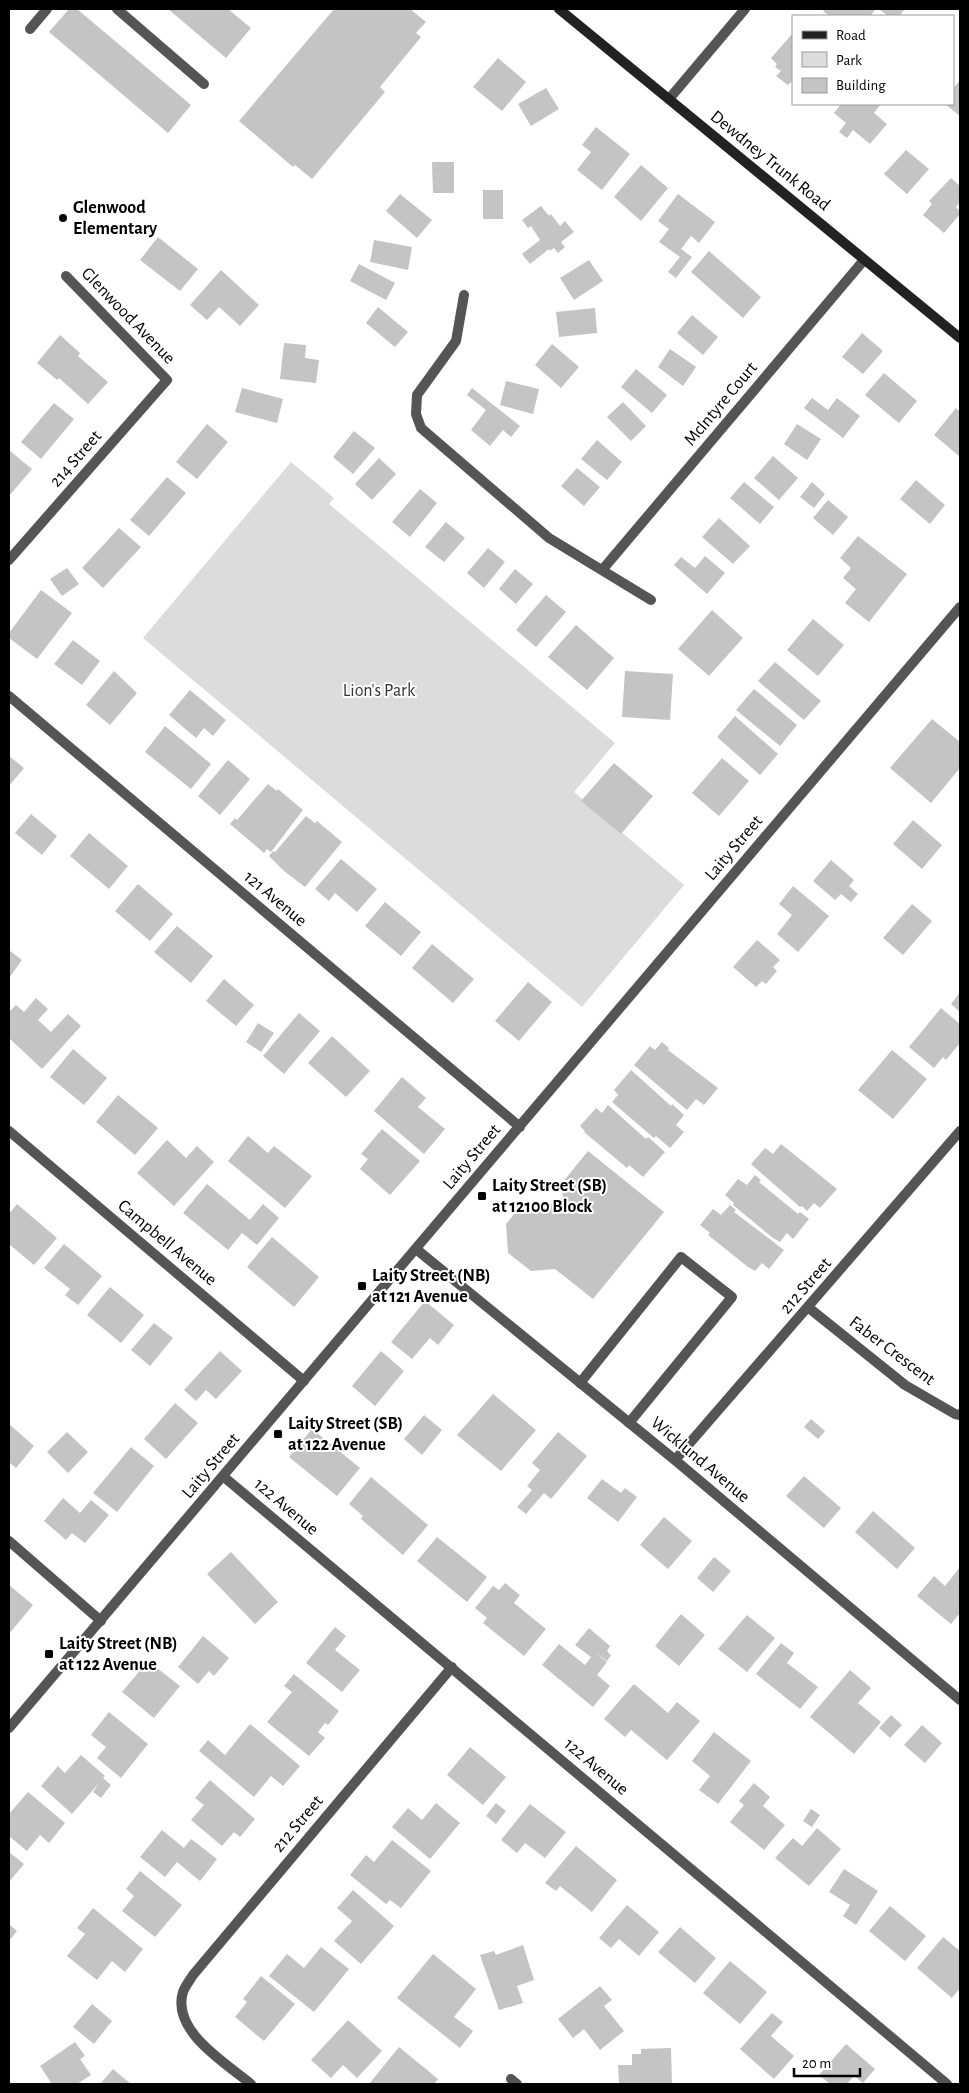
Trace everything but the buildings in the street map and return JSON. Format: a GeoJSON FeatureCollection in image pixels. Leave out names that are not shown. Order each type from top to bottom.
{"type":"FeatureCollection","features":[{"type":"Feature","properties":{"kind":"main road","name":"Dewdney Trunk Road"},"geometry":{"type":"LineString","coordinates":[[559,9],[960,338]]}},
{"type":"Feature","properties":{"kind":"street"},"geometry":{"type":"LineString","coordinates":[[30,29],[47,9]]}},
{"type":"Feature","properties":{"kind":"street"},"geometry":{"type":"LineString","coordinates":[[117,9],[204,84]]}},
{"type":"Feature","properties":{"kind":"street"},"geometry":{"type":"LineString","coordinates":[[669,99],[745,9]]}},
{"type":"Feature","properties":{"kind":"street","name":"McIntyre Court"},"geometry":{"type":"LineString","coordinates":[[603,569],[864,260]]}},
{"type":"Feature","properties":{"kind":"street","name":"Glenwood Avenue"},"geometry":{"type":"LineString","coordinates":[[66,276],[167,380]]}},
{"type":"Feature","properties":{"kind":"street"},"geometry":{"type":"LineString","coordinates":[[464,295],[456,341],[417,395],[416,414],[421,428],[549,538],[603,569],[651,600]]}},
{"type":"Feature","properties":{"kind":"street","name":"214 Street"},"geometry":{"type":"LineString","coordinates":[[9,560],[167,380]]}},
{"type":"Feature","properties":{"kind":"street","name":"Laity Street"},"geometry":{"type":"LineString","coordinates":[[9,1728],[960,607]]}},
{"type":"Feature","properties":{"kind":"street","name":"121 Avenue"},"geometry":{"type":"LineString","coordinates":[[9,696],[520,1126]]}},
{"type":"Feature","properties":{"kind":"street","name":"Campbell Avenue"},"geometry":{"type":"LineString","coordinates":[[9,1131],[304,1381]]}},
{"type":"Feature","properties":{"kind":"street","name":"212 Street"},"geometry":{"type":"LineString","coordinates":[[675,1460],[960,1131]]}},
{"type":"Feature","properties":{"kind":"street","name":"Wicklund Avenue"},"geometry":{"type":"LineString","coordinates":[[416,1249],[675,1460],[960,1700]]}},
{"type":"Feature","properties":{"kind":"street"},"geometry":{"type":"LineString","coordinates":[[580,1383],[682,1257],[732,1297],[629,1423]]}},
{"type":"Feature","properties":{"kind":"street","name":"Faber Crescent"},"geometry":{"type":"LineString","coordinates":[[808,1308],[905,1385],[955,1414],[960,1415]]}},
{"type":"Feature","properties":{"kind":"street","name":"122 Avenue"},"geometry":{"type":"LineString","coordinates":[[224,1476],[947,2084]]}},
{"type":"Feature","properties":{"kind":"street"},"geometry":{"type":"LineString","coordinates":[[9,1541],[101,1621]]}},
{"type":"Feature","properties":{"kind":"street","name":"212 Street"},"geometry":{"type":"LineString","coordinates":[[251,2084],[203,2045],[188,2029],[181,2008],[183,1992],[192,1975],[452,1667]]}},
{"type":"Feature","properties":{"kind":"green space","name":"Lion's Park"},"geometry":{"type":"Polygon","coordinates":[[[291,462],[334,498],[329,504],[615,743],[574,792],[684,885],[582,1007],[143,638],[291,462]]]}},
{"type":"Feature","properties":{"kind":"place","name":"Glenwood Elementary"},"geometry":{"type":"Point","coordinates":[63,218]}},
{"type":"Feature","properties":{"kind":"place","name":"Laity Street (SB) at 12100 Block"},"geometry":{"type":"Point","coordinates":[482,1196]}},
{"type":"Feature","properties":{"kind":"place","name":"Laity Street (NB) at 121 Avenue"},"geometry":{"type":"Point","coordinates":[362,1286]}},
{"type":"Feature","properties":{"kind":"place","name":"Laity Street (SB) at 122 Avenue"},"geometry":{"type":"Point","coordinates":[278,1434]}},
{"type":"Feature","properties":{"kind":"place","name":"Laity Street (NB) at 122 Avenue"},"geometry":{"type":"Point","coordinates":[49,1654]}}]}
